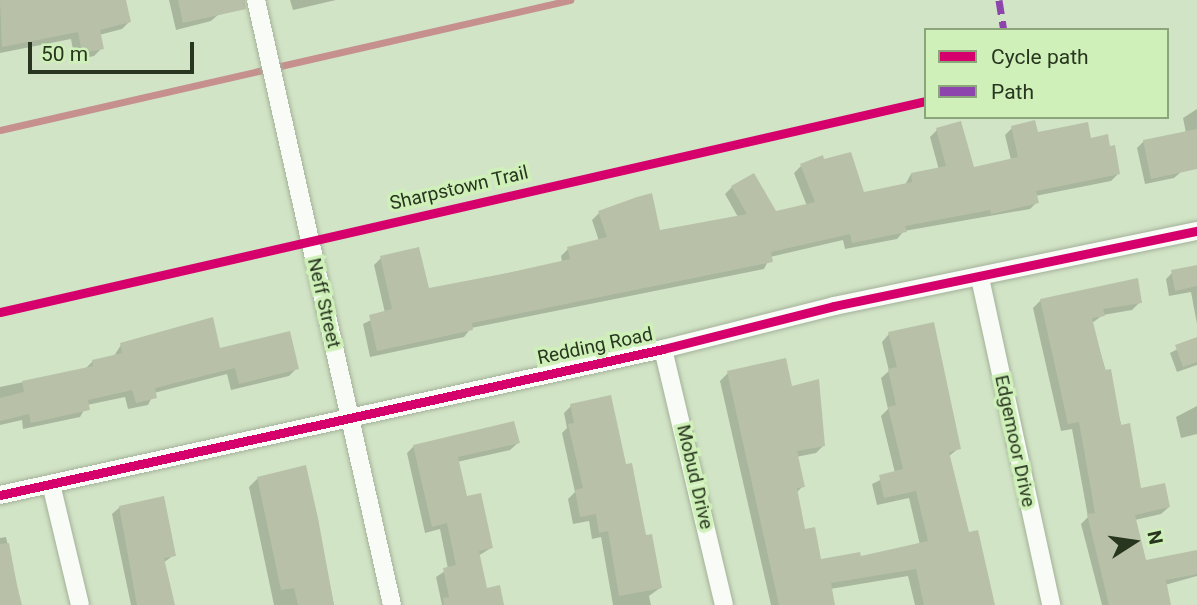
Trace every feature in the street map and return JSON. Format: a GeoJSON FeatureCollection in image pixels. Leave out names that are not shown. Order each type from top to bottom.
{"type":"FeatureCollection","features":[{"type":"Feature","properties":{"kind":"street","name":"Neff Street"},"geometry":{"type":"LineString","coordinates":[[256,0],[392,605]]}},
{"type":"Feature","properties":{"kind":"street","name":"Redding Road"},"geometry":{"type":"LineString","coordinates":[[0,495],[663,349],[834,306],[981,278],[1197,231]]}},
{"type":"Feature","properties":{"kind":"street","name":"Edgemoor Drive"},"geometry":{"type":"LineString","coordinates":[[981,278],[1051,605]]}},
{"type":"Feature","properties":{"kind":"street","name":"Mobud Drive"},"geometry":{"type":"LineString","coordinates":[[663,349],[724,605]]}},
{"type":"Feature","properties":{"kind":"street"},"geometry":{"type":"LineString","coordinates":[[51,484],[80,605]]}},
{"type":"Feature","properties":{"kind":"building"},"geometry":{"type":"Polygon","coordinates":[[[0,0],[126,0],[131,22],[100,30],[104,49],[82,53],[78,32],[2,47],[0,0]]]}},
{"type":"Feature","properties":{"kind":"building"},"geometry":{"type":"Polygon","coordinates":[[[178,0],[245,0],[246,9],[183,23],[178,0]]]}},
{"type":"Feature","properties":{"kind":"building"},"geometry":{"type":"Polygon","coordinates":[[[1035,120],[1038,132],[1088,122],[1091,138],[1108,134],[1110,146],[1115,145],[1120,174],[1036,191],[1039,203],[991,214],[990,210],[905,226],[907,232],[852,243],[850,234],[771,252],[773,262],[472,323],[473,330],[377,351],[369,315],[392,309],[380,256],[419,247],[429,288],[512,272],[570,259],[567,247],[607,237],[598,211],[637,197],[652,193],[660,230],[747,214],[731,186],[754,173],[776,211],[815,202],[800,164],[823,155],[824,159],[851,152],[864,192],[912,182],[911,173],[946,166],[936,128],[961,121],[974,167],[1018,157],[1011,126],[1035,120]]]}},
{"type":"Feature","properties":{"kind":"building"},"geometry":{"type":"Polygon","coordinates":[[[1197,129],[1197,169],[1151,179],[1143,140],[1197,129]]]}},
{"type":"Feature","properties":{"kind":"building"},"geometry":{"type":"Polygon","coordinates":[[[1197,265],[1197,286],[1175,291],[1171,270],[1197,265]]]}},
{"type":"Feature","properties":{"kind":"building"},"geometry":{"type":"Polygon","coordinates":[[[1138,278],[1142,303],[1103,309],[1105,316],[1092,318],[1105,370],[1111,369],[1121,425],[1130,423],[1141,488],[1165,483],[1170,507],[1135,515],[1146,560],[1197,550],[1197,574],[1166,580],[1171,605],[1109,605],[1087,514],[1095,513],[1079,422],[1068,424],[1040,299],[1138,278]]]}},
{"type":"Feature","properties":{"kind":"building"},"geometry":{"type":"Polygon","coordinates":[[[213,317],[220,348],[290,331],[299,369],[239,384],[235,368],[155,388],[157,398],[136,403],[132,390],[88,400],[90,410],[31,423],[29,414],[0,421],[0,398],[24,392],[22,381],[93,366],[92,360],[122,353],[120,343],[213,317]]]}},
{"type":"Feature","properties":{"kind":"building"},"geometry":{"type":"Polygon","coordinates":[[[934,322],[961,449],[949,452],[969,532],[978,530],[995,605],[924,605],[916,569],[831,583],[835,605],[779,605],[727,371],[786,358],[792,386],[819,379],[825,446],[797,451],[805,487],[797,488],[805,529],[815,527],[821,559],[860,552],[861,556],[928,541],[916,491],[884,498],[879,475],[903,469],[888,407],[896,405],[888,369],[897,367],[888,332],[934,322]]]}},
{"type":"Feature","properties":{"kind":"building"},"geometry":{"type":"Polygon","coordinates":[[[1197,337],[1197,362],[1183,367],[1175,345],[1197,337]]]}},
{"type":"Feature","properties":{"kind":"building"},"geometry":{"type":"Polygon","coordinates":[[[611,395],[626,464],[632,463],[646,535],[652,534],[662,588],[619,596],[608,531],[599,533],[596,514],[580,517],[575,490],[583,488],[568,424],[574,423],[570,404],[611,395]]]}},
{"type":"Feature","properties":{"kind":"building"},"geometry":{"type":"Polygon","coordinates":[[[514,421],[520,443],[458,457],[467,496],[481,493],[493,548],[479,551],[487,588],[500,585],[504,605],[444,605],[443,598],[449,597],[443,568],[456,565],[447,523],[432,527],[413,445],[514,421]]]}},
{"type":"Feature","properties":{"kind":"building"},"geometry":{"type":"Polygon","coordinates":[[[306,465],[334,605],[298,605],[294,588],[281,590],[257,477],[306,465]]]}},
{"type":"Feature","properties":{"kind":"building"},"geometry":{"type":"Polygon","coordinates":[[[164,496],[176,556],[164,558],[175,605],[137,605],[119,506],[164,496]]]}},
{"type":"Feature","properties":{"kind":"building"},"geometry":{"type":"Polygon","coordinates":[[[9,543],[22,605],[0,605],[0,544],[9,543]]]}},
{"type":"Feature","properties":{"kind":"waterway"},"geometry":{"type":"LineString","coordinates":[[0,130],[570,0]]}},
{"type":"Feature","properties":{"kind":"marked path"},"geometry":{"type":"LineString","coordinates":[[999,0],[1004,28]]}},
{"type":"Feature","properties":{"kind":"cycle path","name":"Sharpstown Trail"},"geometry":{"type":"LineString","coordinates":[[0,312],[924,101]]}},
{"type":"Feature","properties":{"kind":"cycle path"},"geometry":{"type":"LineString","coordinates":[[0,495],[663,349],[834,306],[1197,231]]}}]}
